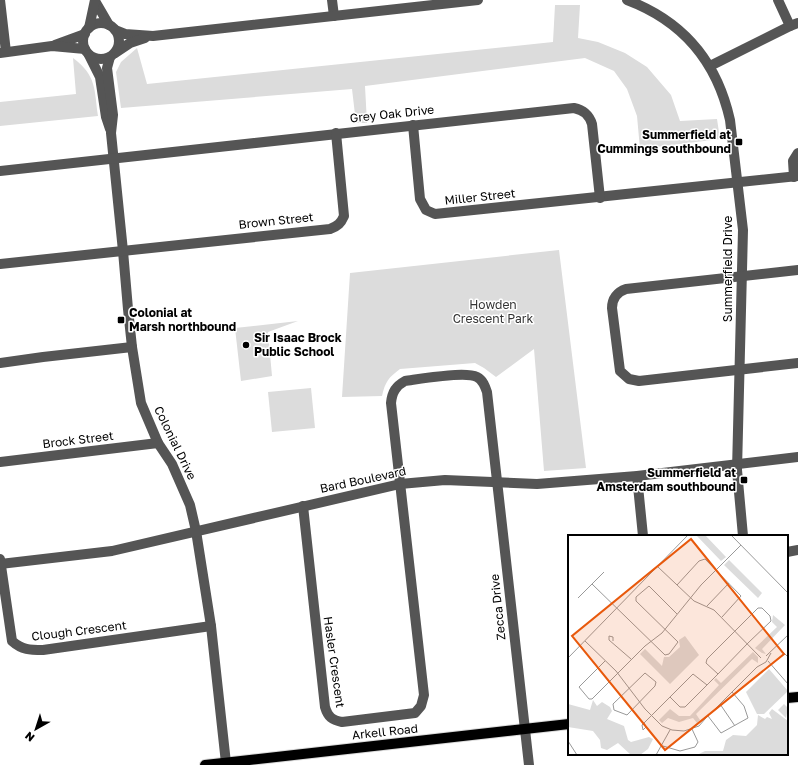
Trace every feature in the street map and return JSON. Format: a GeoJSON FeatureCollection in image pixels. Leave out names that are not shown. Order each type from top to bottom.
{"type":"FeatureCollection","features":[{"type":"Feature","properties":{"kind":"main road"},"geometry":{"type":"LineString","coordinates":[[788,698],[798,697]]}},
{"type":"Feature","properties":{"kind":"main road","name":"Arkell Road"},"geometry":{"type":"LineString","coordinates":[[205,765],[568,724]]}},
{"type":"Feature","properties":{"kind":"street"},"geometry":{"type":"LineString","coordinates":[[0,0],[3,52],[52,46],[87,31],[94,25],[103,24],[125,34],[153,36],[334,16],[423,3],[478,0]]}},
{"type":"Feature","properties":{"kind":"street"},"geometry":{"type":"LineString","coordinates":[[332,0],[334,16]]}},
{"type":"Feature","properties":{"kind":"street","name":"Summerfield Drive"},"geometry":{"type":"LineString","coordinates":[[627,0],[646,8],[670,23],[695,46],[710,66],[729,113],[743,230],[737,464],[737,479],[743,535]]}},
{"type":"Feature","properties":{"kind":"street"},"geometry":{"type":"LineString","coordinates":[[710,66],[794,25],[778,0]]}},
{"type":"Feature","properties":{"kind":"street"},"geometry":{"type":"LineString","coordinates":[[95,1],[117,32],[119,42],[118,48],[112,55]]}},
{"type":"Feature","properties":{"kind":"street"},"geometry":{"type":"LineString","coordinates":[[87,52],[84,40],[95,1]]}},
{"type":"Feature","properties":{"kind":"street"},"geometry":{"type":"LineString","coordinates":[[52,46],[87,52],[95,58],[101,59],[112,55],[130,43],[153,36]]}},
{"type":"Feature","properties":{"kind":"street","name":"Colonial Drive"},"geometry":{"type":"LineString","coordinates":[[87,52],[100,77],[106,117],[111,133],[132,347],[141,403],[158,444],[172,464],[190,505],[196,531],[211,626],[226,762]]}},
{"type":"Feature","properties":{"kind":"street","name":"Colonial Drive"},"geometry":{"type":"LineString","coordinates":[[111,133],[113,115],[107,68],[112,55]]}},
{"type":"Feature","properties":{"kind":"street","name":"Grey Oak Drive"},"geometry":{"type":"LineString","coordinates":[[0,171],[574,108],[579,109],[589,117],[592,124],[600,198]]}},
{"type":"Feature","properties":{"kind":"street","name":"Miller Street"},"geometry":{"type":"LineString","coordinates":[[413,125],[420,199],[426,210],[435,214],[738,184]]}},
{"type":"Feature","properties":{"kind":"street","name":"Brown Street"},"geometry":{"type":"LineString","coordinates":[[0,264],[330,229],[339,224],[344,216],[336,134]]}},
{"type":"Feature","properties":{"kind":"street"},"geometry":{"type":"LineString","coordinates":[[738,184],[796,177],[793,161],[798,153]]}},
{"type":"Feature","properties":{"kind":"street"},"geometry":{"type":"LineString","coordinates":[[798,270],[626,289],[618,293],[612,304],[618,366],[623,375],[629,380],[639,381],[798,363]]}},
{"type":"Feature","properties":{"kind":"street"},"geometry":{"type":"LineString","coordinates":[[0,363],[132,347]]}},
{"type":"Feature","properties":{"kind":"street","name":"Zecca Drive"},"geometry":{"type":"LineString","coordinates":[[400,484],[391,402],[393,391],[397,386],[405,381],[466,374],[477,377],[482,381],[487,392],[529,765]]}},
{"type":"Feature","properties":{"kind":"street","name":"Brock Street"},"geometry":{"type":"LineString","coordinates":[[0,462],[158,444]]}},
{"type":"Feature","properties":{"kind":"street","name":"Bard Boulevard"},"geometry":{"type":"LineString","coordinates":[[0,562],[112,551],[400,484],[445,480],[537,484],[636,476],[798,457]]}},
{"type":"Feature","properties":{"kind":"street"},"geometry":{"type":"LineString","coordinates":[[636,476],[643,535]]}},
{"type":"Feature","properties":{"kind":"street","name":"Hasler Crescent"},"geometry":{"type":"LineString","coordinates":[[303,506],[324,698],[327,712],[332,719],[342,722],[415,713],[421,706],[424,695],[400,484]]}},
{"type":"Feature","properties":{"kind":"street"},"geometry":{"type":"LineString","coordinates":[[788,552],[798,550]]}},
{"type":"Feature","properties":{"kind":"street","name":"Clough Crescent"},"geometry":{"type":"LineString","coordinates":[[0,562],[12,642],[27,650],[42,650],[211,626]]}},
{"type":"Feature","properties":{"kind":"green space"},"geometry":{"type":"Polygon","coordinates":[[[555,5],[580,5],[578,38],[598,42],[625,53],[647,67],[671,95],[680,121],[717,119],[720,139],[640,149],[637,116],[627,89],[614,71],[585,58],[365,86],[367,123],[356,123],[352,89],[121,108],[116,72],[121,62],[137,48],[147,84],[553,42],[555,5]]]}},
{"type":"Feature","properties":{"kind":"green space"},"geometry":{"type":"Polygon","coordinates":[[[73,58],[81,65],[90,77],[95,91],[98,116],[0,126],[0,102],[76,94],[73,58]]]}},
{"type":"Feature","properties":{"kind":"green space","name":"Howden Crescent Park"},"geometry":{"type":"Polygon","coordinates":[[[559,250],[586,468],[544,471],[534,349],[496,377],[475,363],[400,369],[388,380],[382,396],[342,397],[350,273],[559,250]]]}},
{"type":"Feature","properties":{"kind":"green space"},"geometry":{"type":"Polygon","coordinates":[[[298,321],[268,332],[272,376],[241,381],[235,328],[298,321]]]}},
{"type":"Feature","properties":{"kind":"green space"},"geometry":{"type":"Polygon","coordinates":[[[311,388],[315,428],[272,432],[268,392],[311,388]]]}},
{"type":"Feature","properties":{"kind":"place","name":"Summerfield at Cummings southbound"},"geometry":{"type":"Point","coordinates":[739,142]}},
{"type":"Feature","properties":{"kind":"place","name":"Colonial at Marsh northbound"},"geometry":{"type":"Point","coordinates":[121,320]}},
{"type":"Feature","properties":{"kind":"place","name":"Sir Isaac Brock Public School"},"geometry":{"type":"Point","coordinates":[246,345]}},
{"type":"Feature","properties":{"kind":"place","name":"Summerfield at Amsterdam southbound"},"geometry":{"type":"Point","coordinates":[744,480]}}]}
